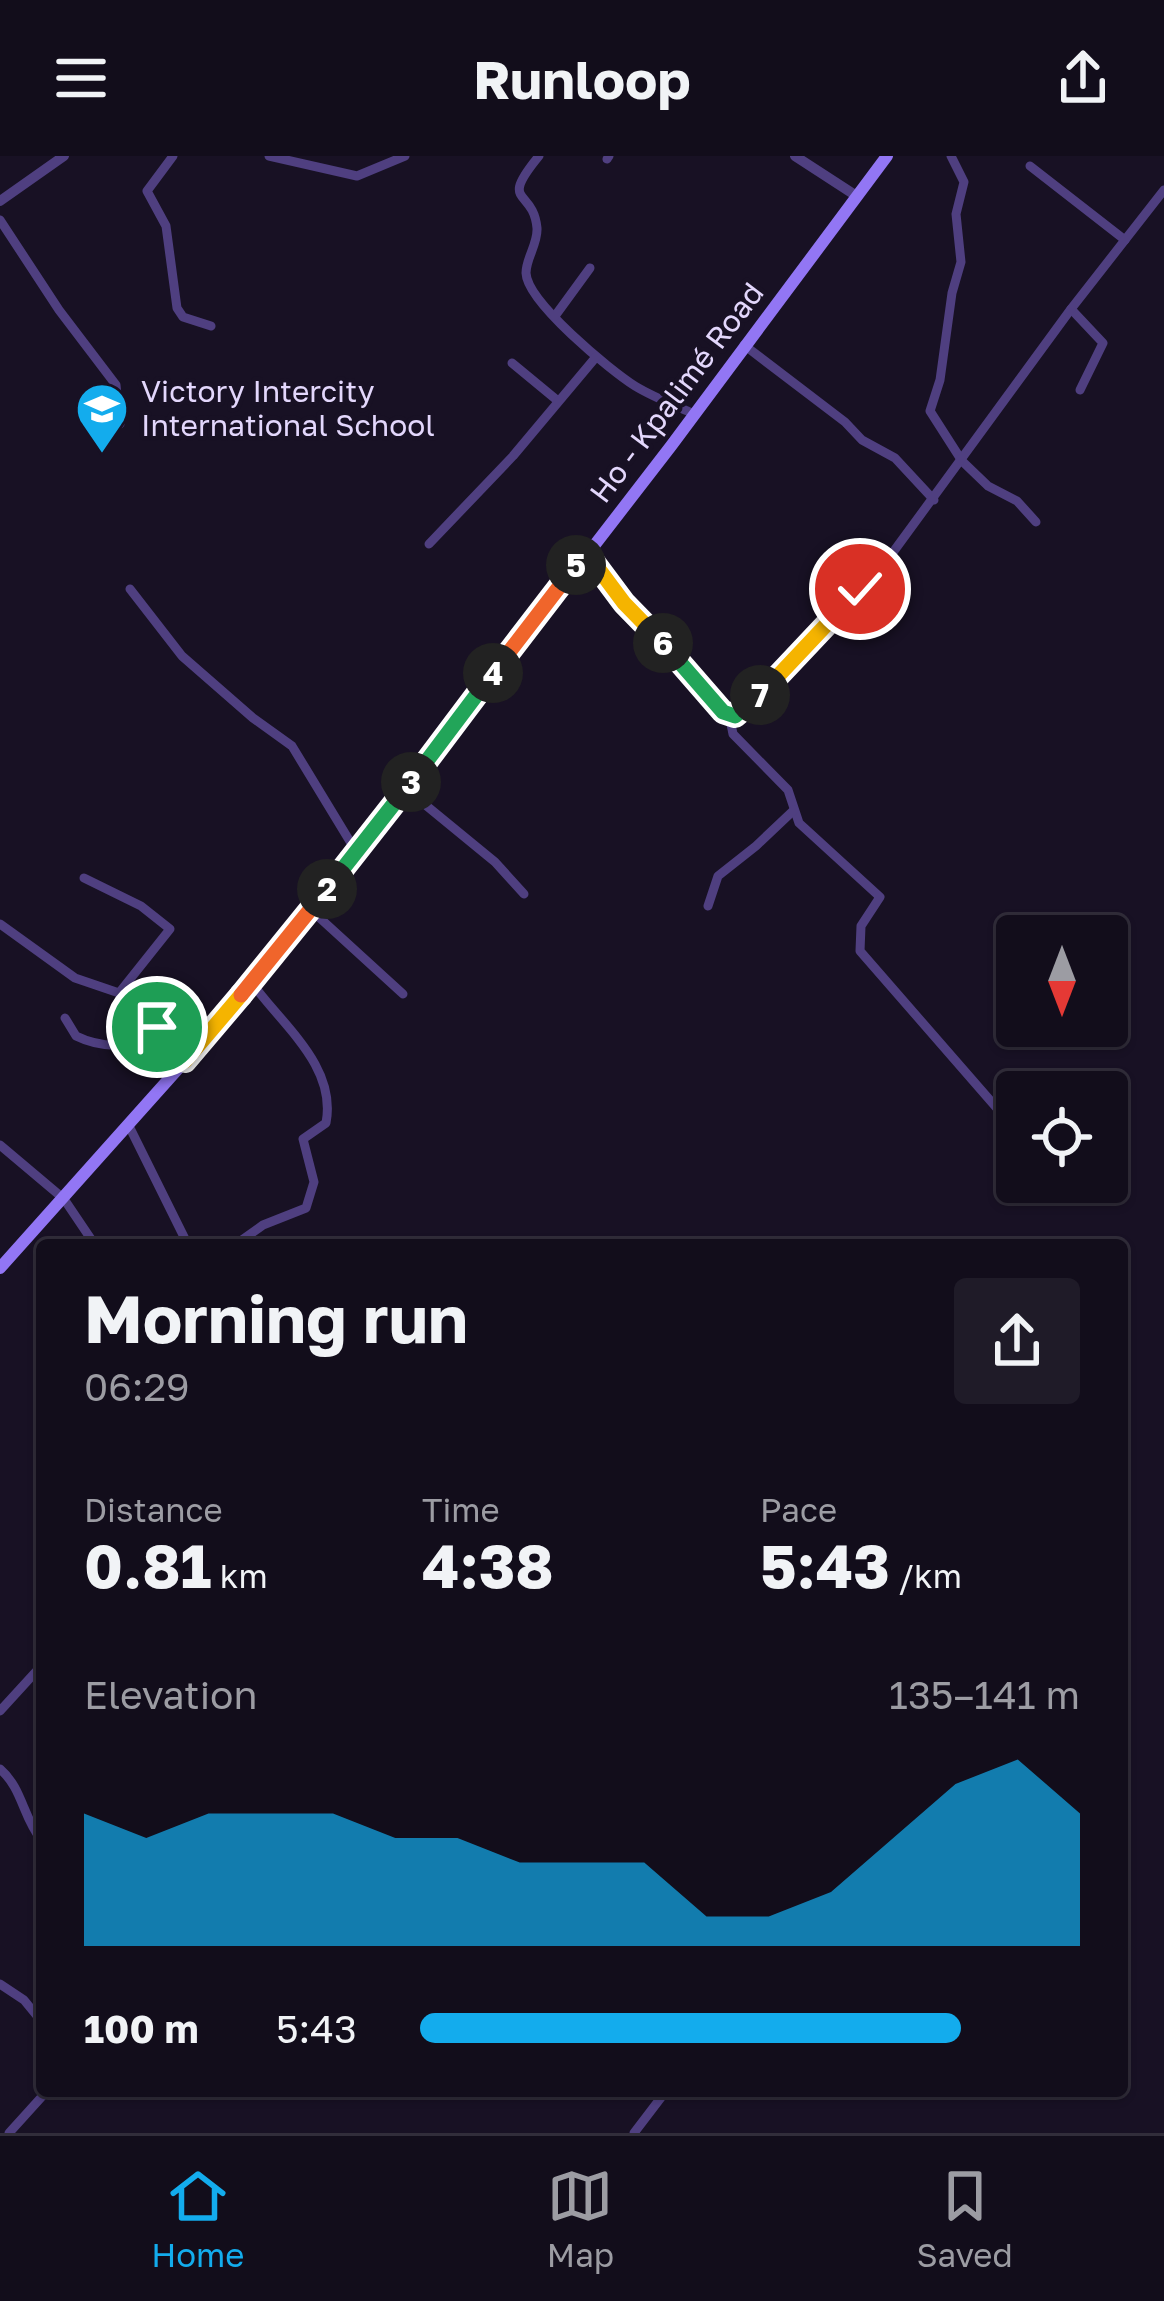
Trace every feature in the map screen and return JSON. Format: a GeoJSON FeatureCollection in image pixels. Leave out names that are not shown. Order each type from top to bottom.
{"type":"FeatureCollection","features":[{"type":"Feature","properties":{"kind":"main road","name":"Ho - Kpalimé Road"},"geometry":{"type":"LineString","coordinates":[[0,1268],[129,1126],[311,910],[887,156]]}},
{"type":"Feature","properties":{"kind":"street"},"geometry":{"type":"LineString","coordinates":[[173,156],[147,191],[166,226],[177,308],[183,317],[211,326]]}},
{"type":"Feature","properties":{"kind":"street"},"geometry":{"type":"LineString","coordinates":[[269,156],[357,176],[405,156]]}},
{"type":"Feature","properties":{"kind":"street"},"geometry":{"type":"LineString","coordinates":[[538,156],[518,181],[536,220],[537,233],[526,268],[530,286],[596,357],[636,386],[694,414]]}},
{"type":"Feature","properties":{"kind":"street"},"geometry":{"type":"LineString","coordinates":[[795,156],[856,194]]}},
{"type":"Feature","properties":{"kind":"street"},"geometry":{"type":"LineString","coordinates":[[952,156],[964,182],[956,214],[961,262],[930,411],[962,461],[988,486],[1017,501],[1036,523]]}},
{"type":"Feature","properties":{"kind":"street"},"geometry":{"type":"LineString","coordinates":[[0,201],[61,157]]}},
{"type":"Feature","properties":{"kind":"street"},"geometry":{"type":"LineString","coordinates":[[1030,166],[1125,240]]}},
{"type":"Feature","properties":{"kind":"street"},"geometry":{"type":"LineString","coordinates":[[729,715],[752,703],[891,555],[1070,309],[1164,190]]}},
{"type":"Feature","properties":{"kind":"street"},"geometry":{"type":"LineString","coordinates":[[0,220],[116,385],[120,424]]}},
{"type":"Feature","properties":{"kind":"street"},"geometry":{"type":"LineString","coordinates":[[555,316],[590,268]]}},
{"type":"Feature","properties":{"kind":"street"},"geometry":{"type":"LineString","coordinates":[[1070,309],[1103,343],[1080,390]]}},
{"type":"Feature","properties":{"kind":"street"},"geometry":{"type":"LineString","coordinates":[[744,344],[862,440],[895,458],[934,500]]}},
{"type":"Feature","properties":{"kind":"street"},"geometry":{"type":"LineString","coordinates":[[430,544],[513,456],[596,357]]}},
{"type":"Feature","properties":{"kind":"street"},"geometry":{"type":"LineString","coordinates":[[512,363],[557,401]]}},
{"type":"Feature","properties":{"kind":"street"},"geometry":{"type":"LineString","coordinates":[[586,552],[624,603],[729,715],[733,734],[788,790],[811,836],[881,898],[861,926],[860,951],[996,1107]]}},
{"type":"Feature","properties":{"kind":"street"},"geometry":{"type":"LineString","coordinates":[[130,589],[182,656],[292,746],[356,853]]}},
{"type":"Feature","properties":{"kind":"street"},"geometry":{"type":"LineString","coordinates":[[406,789],[495,862],[524,894]]}},
{"type":"Feature","properties":{"kind":"street"},"geometry":{"type":"LineString","coordinates":[[708,906],[718,876],[757,847],[794,810]]}},
{"type":"Feature","properties":{"kind":"street"},"geometry":{"type":"LineString","coordinates":[[84,878],[141,906],[170,929],[119,993]]}},
{"type":"Feature","properties":{"kind":"street"},"geometry":{"type":"LineString","coordinates":[[311,910],[403,994]]}},
{"type":"Feature","properties":{"kind":"street"},"geometry":{"type":"LineString","coordinates":[[0,924],[75,978],[119,993],[157,1027],[155,1037],[145,1044],[97,1043],[76,1036],[65,1018]]}},
{"type":"Feature","properties":{"kind":"street"},"geometry":{"type":"LineString","coordinates":[[244,1239],[306,1208],[314,1182],[303,1139],[326,1123],[330,1101],[308,1053],[252,982]]}},
{"type":"Feature","properties":{"kind":"street"},"geometry":{"type":"LineString","coordinates":[[155,1037],[185,1061]]}},
{"type":"Feature","properties":{"kind":"street"},"geometry":{"type":"LineString","coordinates":[[129,1126],[185,1239]]}},
{"type":"Feature","properties":{"kind":"street"},"geometry":{"type":"LineString","coordinates":[[0,1145],[64,1198],[91,1239]]}},
{"type":"Feature","properties":{"kind":"street"},"geometry":{"type":"LineString","coordinates":[[0,1711],[36,1672]]}},
{"type":"Feature","properties":{"kind":"street"},"geometry":{"type":"LineString","coordinates":[[0,1769],[13,1781],[25,1819],[36,1833]]}},
{"type":"Feature","properties":{"kind":"street"},"geometry":{"type":"LineString","coordinates":[[0,1984],[36,2014]]}},
{"type":"Feature","properties":{"kind":"street"},"geometry":{"type":"LineString","coordinates":[[9,2133],[42,2097]]}},
{"type":"Feature","properties":{"kind":"street"},"geometry":{"type":"LineString","coordinates":[[634,2133],[661,2097]]}},
{"type":"Feature","properties":{"kind":"place","name":"Victory Intercity International School"},"geometry":{"type":"Point","coordinates":[102,455]}},
{"type":"Feature","properties":{"kind":"route"},"geometry":{"type":"LineString","coordinates":[[157,1027],[155,1037],[185,1061],[356,853],[586,552],[624,603],[708,697],[723,712],[735,716],[860,589]]}}]}
